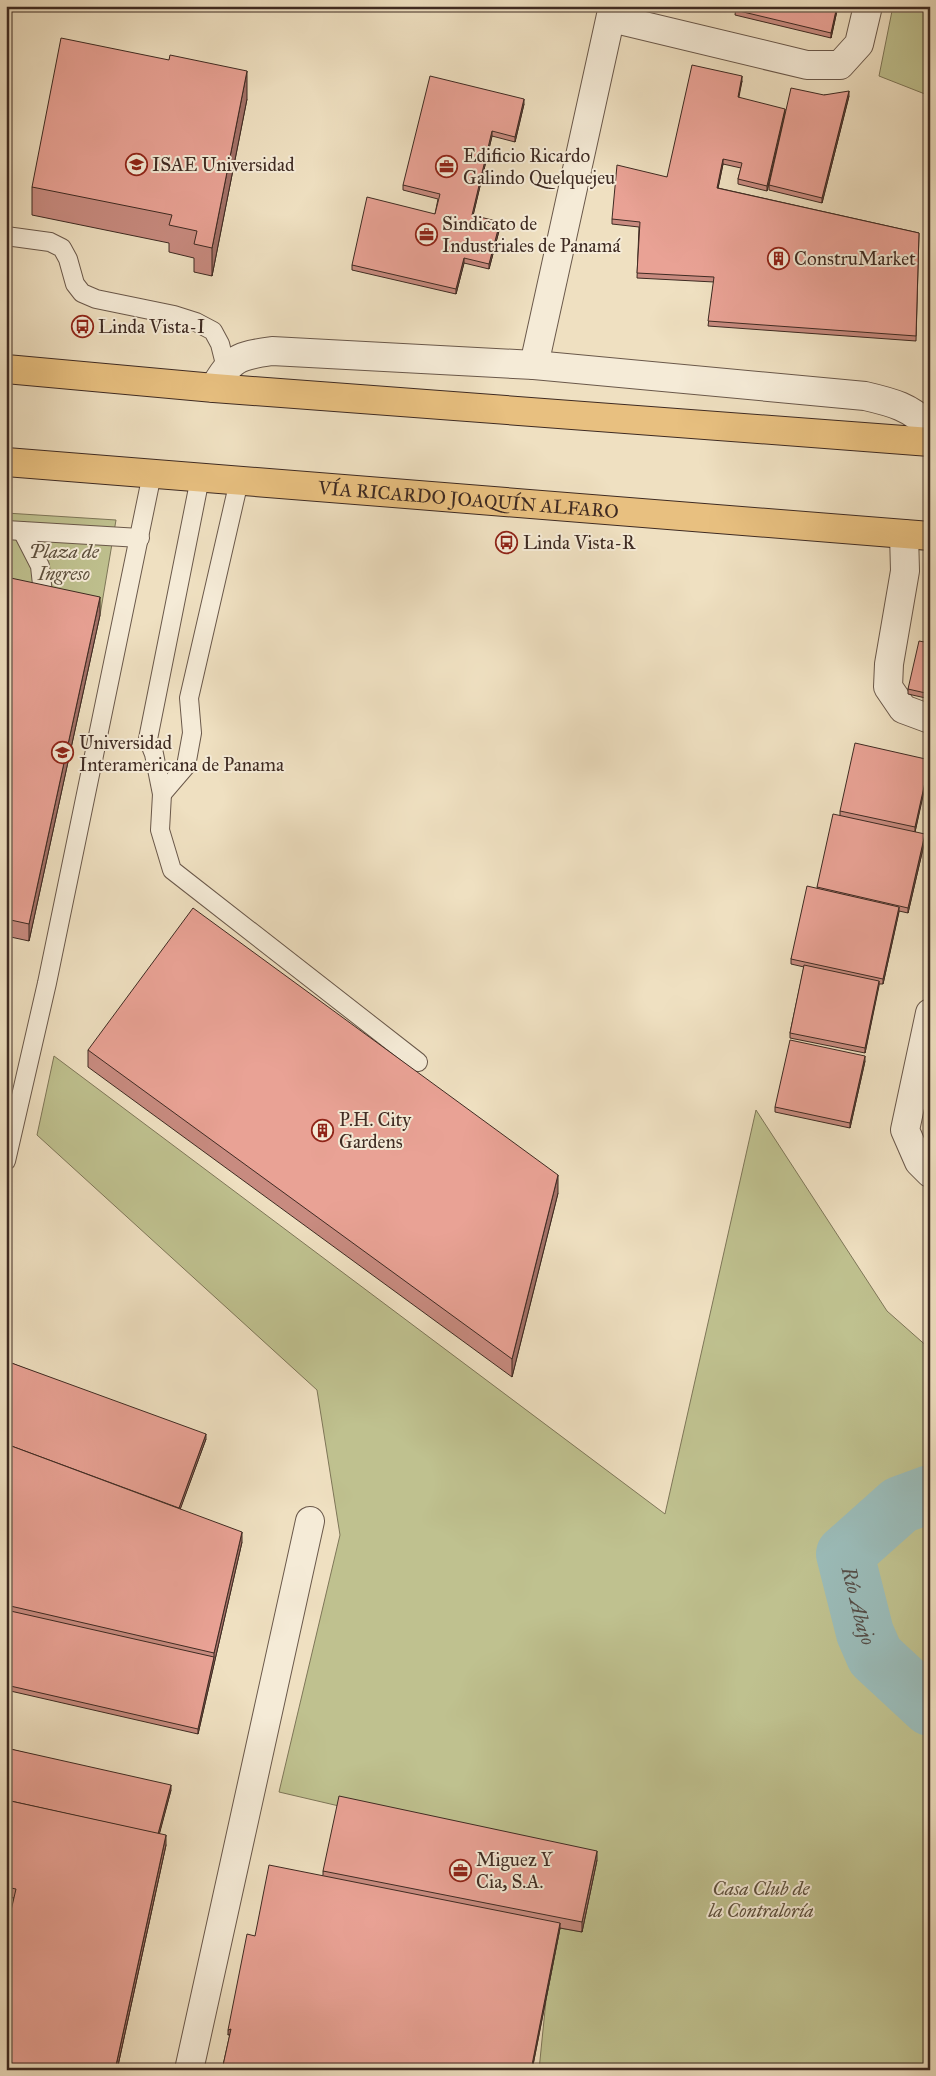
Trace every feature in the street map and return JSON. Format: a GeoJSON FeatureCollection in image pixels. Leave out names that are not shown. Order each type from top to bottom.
{"type":"FeatureCollection","features":[{"type":"Feature","properties":{"kind":"main road"},"geometry":{"type":"LineString","coordinates":[[6,369],[220,378],[930,442]]}},
{"type":"Feature","properties":{"kind":"main road","name":"VÍA RICARDO JOAQUÍN ALFARO"},"geometry":{"type":"LineString","coordinates":[[6,462],[917,535]]}},
{"type":"Feature","properties":{"kind":"street"},"geometry":{"type":"LineString","coordinates":[[534,366],[612,12],[807,64],[840,65],[859,44],[868,6]]}},
{"type":"Feature","properties":{"kind":"street"},"geometry":{"type":"LineString","coordinates":[[220,378],[246,355],[272,351],[534,366],[865,396],[898,404],[924,421],[930,428]]}},
{"type":"Feature","properties":{"kind":"street"},"geometry":{"type":"LineString","coordinates":[[917,535],[905,570],[888,687],[903,709],[930,719]]}},
{"type":"Feature","properties":{"kind":"street"},"geometry":{"type":"LineString","coordinates":[[930,1013],[905,1130],[919,1162],[930,1173]]}},
{"type":"Feature","properties":{"kind":"street"},"geometry":{"type":"LineString","coordinates":[[189,2070],[310,1522]]}},
{"type":"Feature","properties":{"kind":"lane"},"geometry":{"type":"LineString","coordinates":[[6,236],[50,242],[62,248],[68,259],[75,284],[82,294],[96,299],[174,315],[196,322],[213,331],[220,344],[220,378]]}},
{"type":"Feature","properties":{"kind":"lane"},"geometry":{"type":"LineString","coordinates":[[6,1161],[47,983],[152,474]]}},
{"type":"Feature","properties":{"kind":"lane"},"geometry":{"type":"LineString","coordinates":[[200,478],[148,739],[154,754],[162,794],[160,830],[172,870],[418,1062]]}},
{"type":"Feature","properties":{"kind":"lane"},"geometry":{"type":"LineString","coordinates":[[162,794],[186,766],[192,733],[189,698],[202,650],[239,481]]}},
{"type":"Feature","properties":{"kind":"lane"},"geometry":{"type":"LineString","coordinates":[[14,530],[140,538]]}},
{"type":"Feature","properties":{"kind":"lane"},"geometry":{"type":"LineString","coordinates":[[14,530],[40,566],[44,603]]}},
{"type":"Feature","properties":{"kind":"green space"},"geometry":{"type":"Polygon","coordinates":[[[893,6],[930,6],[930,96],[879,76],[893,6]]]}},
{"type":"Feature","properties":{"kind":"green space"},"geometry":{"type":"Polygon","coordinates":[[[930,179],[930,385],[926,382],[925,186],[930,179]]]}},
{"type":"Feature","properties":{"kind":"green space","name":"Plaza de Ingreso"},"geometry":{"type":"Polygon","coordinates":[[[6,513],[116,520],[100,615],[6,595],[6,513]]]}},
{"type":"Feature","properties":{"kind":"green space","name":"Casa Club de la Contraloría"},"geometry":{"type":"Polygon","coordinates":[[[54,1056],[665,1514],[756,1110],[887,1311],[930,1349],[930,1689],[866,1634],[875,1656],[930,1701],[930,2070],[539,2070],[546,2000],[560,1928],[582,1932],[339,1806],[279,1792],[340,1535],[317,1390],[37,1135],[54,1056]]]}},
{"type":"Feature","properties":{"kind":"building"},"geometry":{"type":"Polygon","coordinates":[[[736,6],[837,6],[831,33],[735,10],[736,6]]]}},
{"type":"Feature","properties":{"kind":"building"},"geometry":{"type":"Polygon","coordinates":[[[61,38],[169,60],[170,55],[247,71],[212,248],[194,244],[197,231],[169,225],[172,215],[32,187],[61,38]]]}},
{"type":"Feature","properties":{"kind":"building","name":"ConstruMarket"},"geometry":{"type":"Polygon","coordinates":[[[692,65],[742,76],[738,97],[785,109],[767,186],[738,179],[742,163],[723,159],[717,188],[919,233],[916,336],[708,321],[714,277],[637,273],[640,222],[612,219],[617,165],[667,177],[692,65]]]}},
{"type":"Feature","properties":{"kind":"building","name":"Edificio Ricardo Galindo Quelquejeu"},"geometry":{"type":"Polygon","coordinates":[[[430,76],[524,99],[515,137],[492,131],[472,215],[500,222],[489,264],[464,258],[456,289],[352,265],[367,197],[435,214],[440,194],[403,185],[430,76]]]}},
{"type":"Feature","properties":{"kind":"building"},"geometry":{"type":"Polygon","coordinates":[[[791,88],[824,95],[849,91],[822,198],[769,185],[791,88]]]}},
{"type":"Feature","properties":{"kind":"building"},"geometry":{"type":"Polygon","coordinates":[[[6,577],[100,597],[29,924],[6,919],[6,577]]]}},
{"type":"Feature","properties":{"kind":"building"},"geometry":{"type":"Polygon","coordinates":[[[919,641],[930,643],[930,694],[908,689],[919,641]]]}},
{"type":"Feature","properties":{"kind":"building"},"geometry":{"type":"Polygon","coordinates":[[[855,743],[930,760],[915,827],[840,811],[855,743]]]}},
{"type":"Feature","properties":{"kind":"building"},"geometry":{"type":"Polygon","coordinates":[[[833,814],[925,834],[908,908],[817,887],[833,814]]]}},
{"type":"Feature","properties":{"kind":"building"},"geometry":{"type":"Polygon","coordinates":[[[807,886],[899,907],[883,979],[791,959],[807,886]]]}},
{"type":"Feature","properties":{"kind":"building","name":"P.H. City Gardens"},"geometry":{"type":"Polygon","coordinates":[[[193,908],[558,1175],[512,1359],[88,1050],[193,908]]]}},
{"type":"Feature","properties":{"kind":"building"},"geometry":{"type":"Polygon","coordinates":[[[804,965],[879,981],[865,1048],[790,1033],[804,965]]]}},
{"type":"Feature","properties":{"kind":"building"},"geometry":{"type":"Polygon","coordinates":[[[790,1040],[865,1056],[850,1123],[775,1107],[790,1040]]]}},
{"type":"Feature","properties":{"kind":"building"},"geometry":{"type":"Polygon","coordinates":[[[6,1361],[206,1434],[179,1508],[6,1444],[6,1361]]]}},
{"type":"Feature","properties":{"kind":"building"},"geometry":{"type":"Polygon","coordinates":[[[6,1444],[242,1532],[214,1653],[6,1605],[6,1444]]]}},
{"type":"Feature","properties":{"kind":"building"},"geometry":{"type":"Polygon","coordinates":[[[6,1610],[214,1657],[198,1729],[6,1685],[6,1610]]]}},
{"type":"Feature","properties":{"kind":"building"},"geometry":{"type":"Polygon","coordinates":[[[6,1748],[171,1785],[158,1834],[6,1800],[6,1748]]]}},
{"type":"Feature","properties":{"kind":"building","name":"Miguez Y Cia, S.A."},"geometry":{"type":"Polygon","coordinates":[[[339,1796],[597,1851],[582,1922],[323,1871],[339,1796]]]}},
{"type":"Feature","properties":{"kind":"building"},"geometry":{"type":"Polygon","coordinates":[[[6,1800],[166,1835],[115,2070],[6,2070],[6,1932],[16,1889],[6,1887],[6,1800]]]}},
{"type":"Feature","properties":{"kind":"building"},"geometry":{"type":"Polygon","coordinates":[[[269,1865],[560,1923],[531,2070],[222,2070],[247,1934],[255,1936],[269,1865]]]}},
{"type":"Feature","properties":{"kind":"waterway","name":"Río Abajo"},"geometry":{"type":"LineString","coordinates":[[930,1494],[900,1505],[845,1554],[865,1633],[875,1656],[930,1707]]}},
{"type":"Feature","properties":{"kind":"place","name":"ISAE Universidad"},"geometry":{"type":"Point","coordinates":[136,164]}},
{"type":"Feature","properties":{"kind":"place","name":"Edificio Ricardo Galindo Quelquejeu"},"geometry":{"type":"Point","coordinates":[447,166]}},
{"type":"Feature","properties":{"kind":"place","name":"Sindicato de Industriales de Panamá"},"geometry":{"type":"Point","coordinates":[426,234]}},
{"type":"Feature","properties":{"kind":"place","name":"ConstruMarket"},"geometry":{"type":"Point","coordinates":[778,258]}},
{"type":"Feature","properties":{"kind":"place","name":"Linda Vista-I"},"geometry":{"type":"Point","coordinates":[82,326]}},
{"type":"Feature","properties":{"kind":"place","name":"Linda Vista-R"},"geometry":{"type":"Point","coordinates":[507,542]}},
{"type":"Feature","properties":{"kind":"place","name":"Universidad Interamericana de Panama"},"geometry":{"type":"Point","coordinates":[63,753]}},
{"type":"Feature","properties":{"kind":"place","name":"P.H. City Gardens"},"geometry":{"type":"Point","coordinates":[323,1130]}},
{"type":"Feature","properties":{"kind":"place","name":"Miguez Y Cia, S.A."},"geometry":{"type":"Point","coordinates":[460,1870]}}]}
